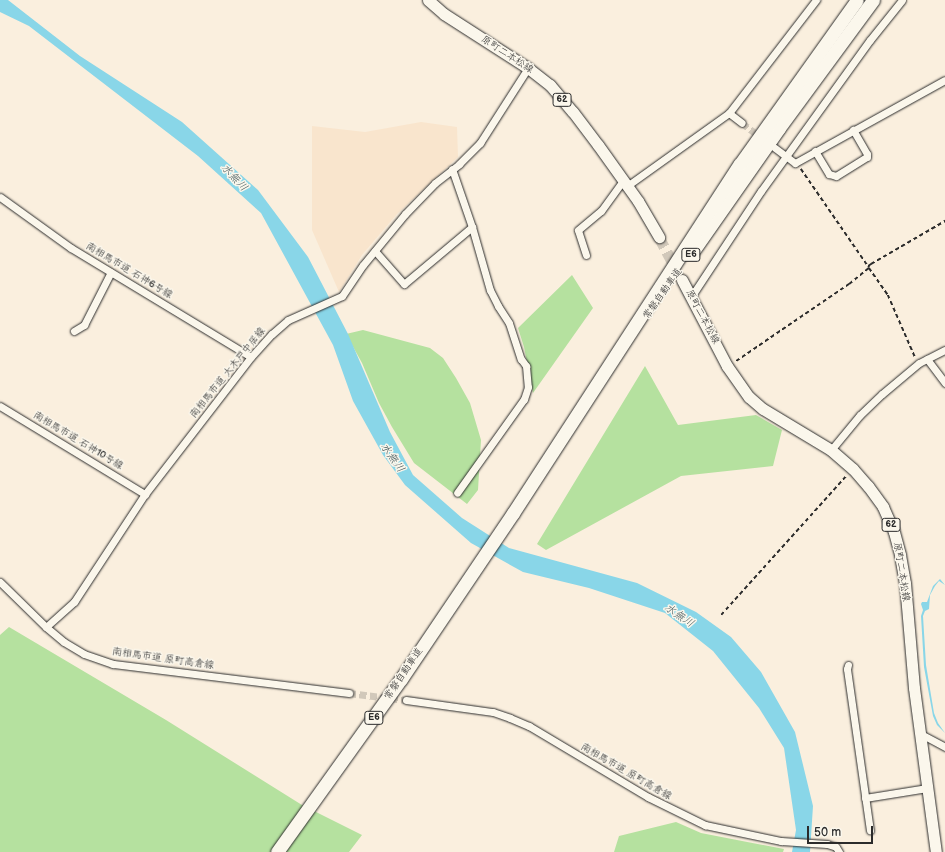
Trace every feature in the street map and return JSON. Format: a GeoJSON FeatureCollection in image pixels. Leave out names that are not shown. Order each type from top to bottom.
{"type":"FeatureCollection","features":[{"type":"Feature","properties":{"kind":"highway","name":"常磐自動車道"},"geometry":{"type":"LineString","coordinates":[[513,513],[740,164],[857,0]]}},
{"type":"Feature","properties":{"kind":"highway","name":"常磐自動車道"},"geometry":{"type":"LineString","coordinates":[[277,852],[350,752],[774,135],[873,0]]}},
{"type":"Feature","properties":{"kind":"main road","name":"原町二本松線"},"geometry":{"type":"LineString","coordinates":[[428,0],[444,14],[528,68],[550,85],[573,112],[625,184],[659,237]]}},
{"type":"Feature","properties":{"kind":"main road","name":"原町二本松線"},"geometry":{"type":"LineString","coordinates":[[682,280],[727,366],[749,397],[763,409],[830,450],[853,469],[868,486],[882,507],[894,532],[900,555],[919,733],[936,852]]}},
{"type":"Feature","properties":{"kind":"street"},"geometry":{"type":"LineString","coordinates":[[586,255],[578,230],[600,211],[625,184],[730,113],[816,0]]}},
{"type":"Feature","properties":{"kind":"street"},"geometry":{"type":"LineString","coordinates":[[691,296],[761,191],[870,40],[902,0]]}},
{"type":"Feature","properties":{"kind":"street","name":"南相馬市道 大木戸中居線"},"geometry":{"type":"LineString","coordinates":[[46,627],[74,602],[145,494],[251,357],[272,334],[288,320],[303,312],[342,296],[375,251],[419,198],[473,151],[487,135],[528,68]]}},
{"type":"Feature","properties":{"kind":"street"},"geometry":{"type":"LineString","coordinates":[[775,148],[795,163],[945,80]]}},
{"type":"Feature","properties":{"kind":"street"},"geometry":{"type":"LineString","coordinates":[[730,113],[742,123]]}},
{"type":"Feature","properties":{"kind":"street"},"geometry":{"type":"LineString","coordinates":[[815,152],[829,174],[836,176],[866,157],[866,154],[853,130]]}},
{"type":"Feature","properties":{"kind":"street"},"geometry":{"type":"LineString","coordinates":[[452,169],[472,227],[490,290],[498,306],[510,323],[521,359],[526,366],[528,387],[524,399],[457,493]]}},
{"type":"Feature","properties":{"kind":"street","name":"南相馬市道 石神6号線"},"geometry":{"type":"LineString","coordinates":[[0,197],[71,248],[251,357]]}},
{"type":"Feature","properties":{"kind":"street"},"geometry":{"type":"LineString","coordinates":[[375,251],[404,284],[472,227]]}},
{"type":"Feature","properties":{"kind":"street"},"geometry":{"type":"LineString","coordinates":[[74,331],[84,325],[111,272]]}},
{"type":"Feature","properties":{"kind":"street"},"geometry":{"type":"LineString","coordinates":[[830,450],[860,415],[919,363],[945,350]]}},
{"type":"Feature","properties":{"kind":"street"},"geometry":{"type":"LineString","coordinates":[[927,359],[945,383]]}},
{"type":"Feature","properties":{"kind":"street","name":"南相馬市道 石神10号線"},"geometry":{"type":"LineString","coordinates":[[0,406],[145,494]]}},
{"type":"Feature","properties":{"kind":"street","name":"南相馬市道 原町高倉線"},"geometry":{"type":"LineString","coordinates":[[0,582],[46,627],[64,642],[84,654],[113,664],[349,693]]}},
{"type":"Feature","properties":{"kind":"street"},"geometry":{"type":"LineString","coordinates":[[848,665],[847,669],[870,830]]}},
{"type":"Feature","properties":{"kind":"street","name":"南相馬市道 原町高倉線"},"geometry":{"type":"LineString","coordinates":[[406,700],[493,712],[510,718],[529,726],[679,814],[705,825],[781,841],[827,844],[836,848],[839,852]]}},
{"type":"Feature","properties":{"kind":"street"},"geometry":{"type":"LineString","coordinates":[[919,733],[945,748]]}},
{"type":"Feature","properties":{"kind":"street"},"geometry":{"type":"LineString","coordinates":[[865,798],[927,788]]}},
{"type":"Feature","properties":{"kind":"path"},"geometry":{"type":"LineString","coordinates":[[796,162],[818,196],[888,295],[919,363]]}},
{"type":"Feature","properties":{"kind":"path"},"geometry":{"type":"LineString","coordinates":[[727,366],[848,284],[869,267],[945,221]]}},
{"type":"Feature","properties":{"kind":"path"},"geometry":{"type":"LineString","coordinates":[[721,615],[853,469]]}},
{"type":"Feature","properties":{"kind":"shaded area"},"geometry":{"type":"Polygon","coordinates":[[[421,122],[457,127],[458,157],[397,214],[362,255],[339,292],[312,230],[312,126],[365,132],[421,122]]]}},
{"type":"Feature","properties":{"kind":"green space"},"geometry":{"type":"Polygon","coordinates":[[[572,275],[593,308],[533,393],[524,347],[518,328],[572,275]]]}},
{"type":"Feature","properties":{"kind":"green space"},"geometry":{"type":"Polygon","coordinates":[[[363,330],[430,348],[443,358],[456,378],[470,403],[481,440],[478,490],[467,504],[414,463],[392,427],[379,403],[362,363],[346,334],[363,330]]]}},
{"type":"Feature","properties":{"kind":"green space"},"geometry":{"type":"Polygon","coordinates":[[[645,366],[678,425],[756,415],[782,430],[773,466],[681,476],[546,550],[537,544],[645,366]]]}},
{"type":"Feature","properties":{"kind":"green space"},"geometry":{"type":"Polygon","coordinates":[[[9,627],[166,720],[302,805],[362,835],[349,852],[0,852],[0,635],[9,627]]]}},
{"type":"Feature","properties":{"kind":"green space"},"geometry":{"type":"Polygon","coordinates":[[[676,822],[701,833],[784,849],[783,852],[614,852],[619,836],[676,822]]]}},
{"type":"Feature","properties":{"kind":"water","name":"水無川"},"geometry":{"type":"Polygon","coordinates":[[[0,0],[8,0],[80,56],[182,122],[258,190],[308,257],[348,334],[390,432],[413,475],[462,518],[509,548],[637,583],[696,612],[731,637],[761,672],[795,732],[813,806],[810,852],[792,852],[796,830],[784,748],[759,708],[713,651],[665,613],[589,588],[523,572],[471,543],[405,485],[383,455],[353,401],[333,345],[261,213],[198,156],[29,26],[0,12],[0,0]]]}},
{"type":"Feature","properties":{"kind":"water"},"geometry":{"type":"Polygon","coordinates":[[[940,579],[945,585],[939,581],[935,586],[930,595],[929,609],[925,611],[923,616],[926,665],[934,713],[938,723],[945,733],[937,725],[933,716],[924,667],[921,616],[923,610],[921,604],[922,602],[927,602],[933,586],[940,579]]]}},
{"type":"Feature","properties":{"kind":"tunnel"},"geometry":{"type":"LineString","coordinates":[[742,123],[762,138]]}},
{"type":"Feature","properties":{"kind":"tunnel"},"geometry":{"type":"LineString","coordinates":[[659,237],[682,280]]}},
{"type":"Feature","properties":{"kind":"tunnel"},"geometry":{"type":"LineString","coordinates":[[349,693],[406,700]]}}]}
